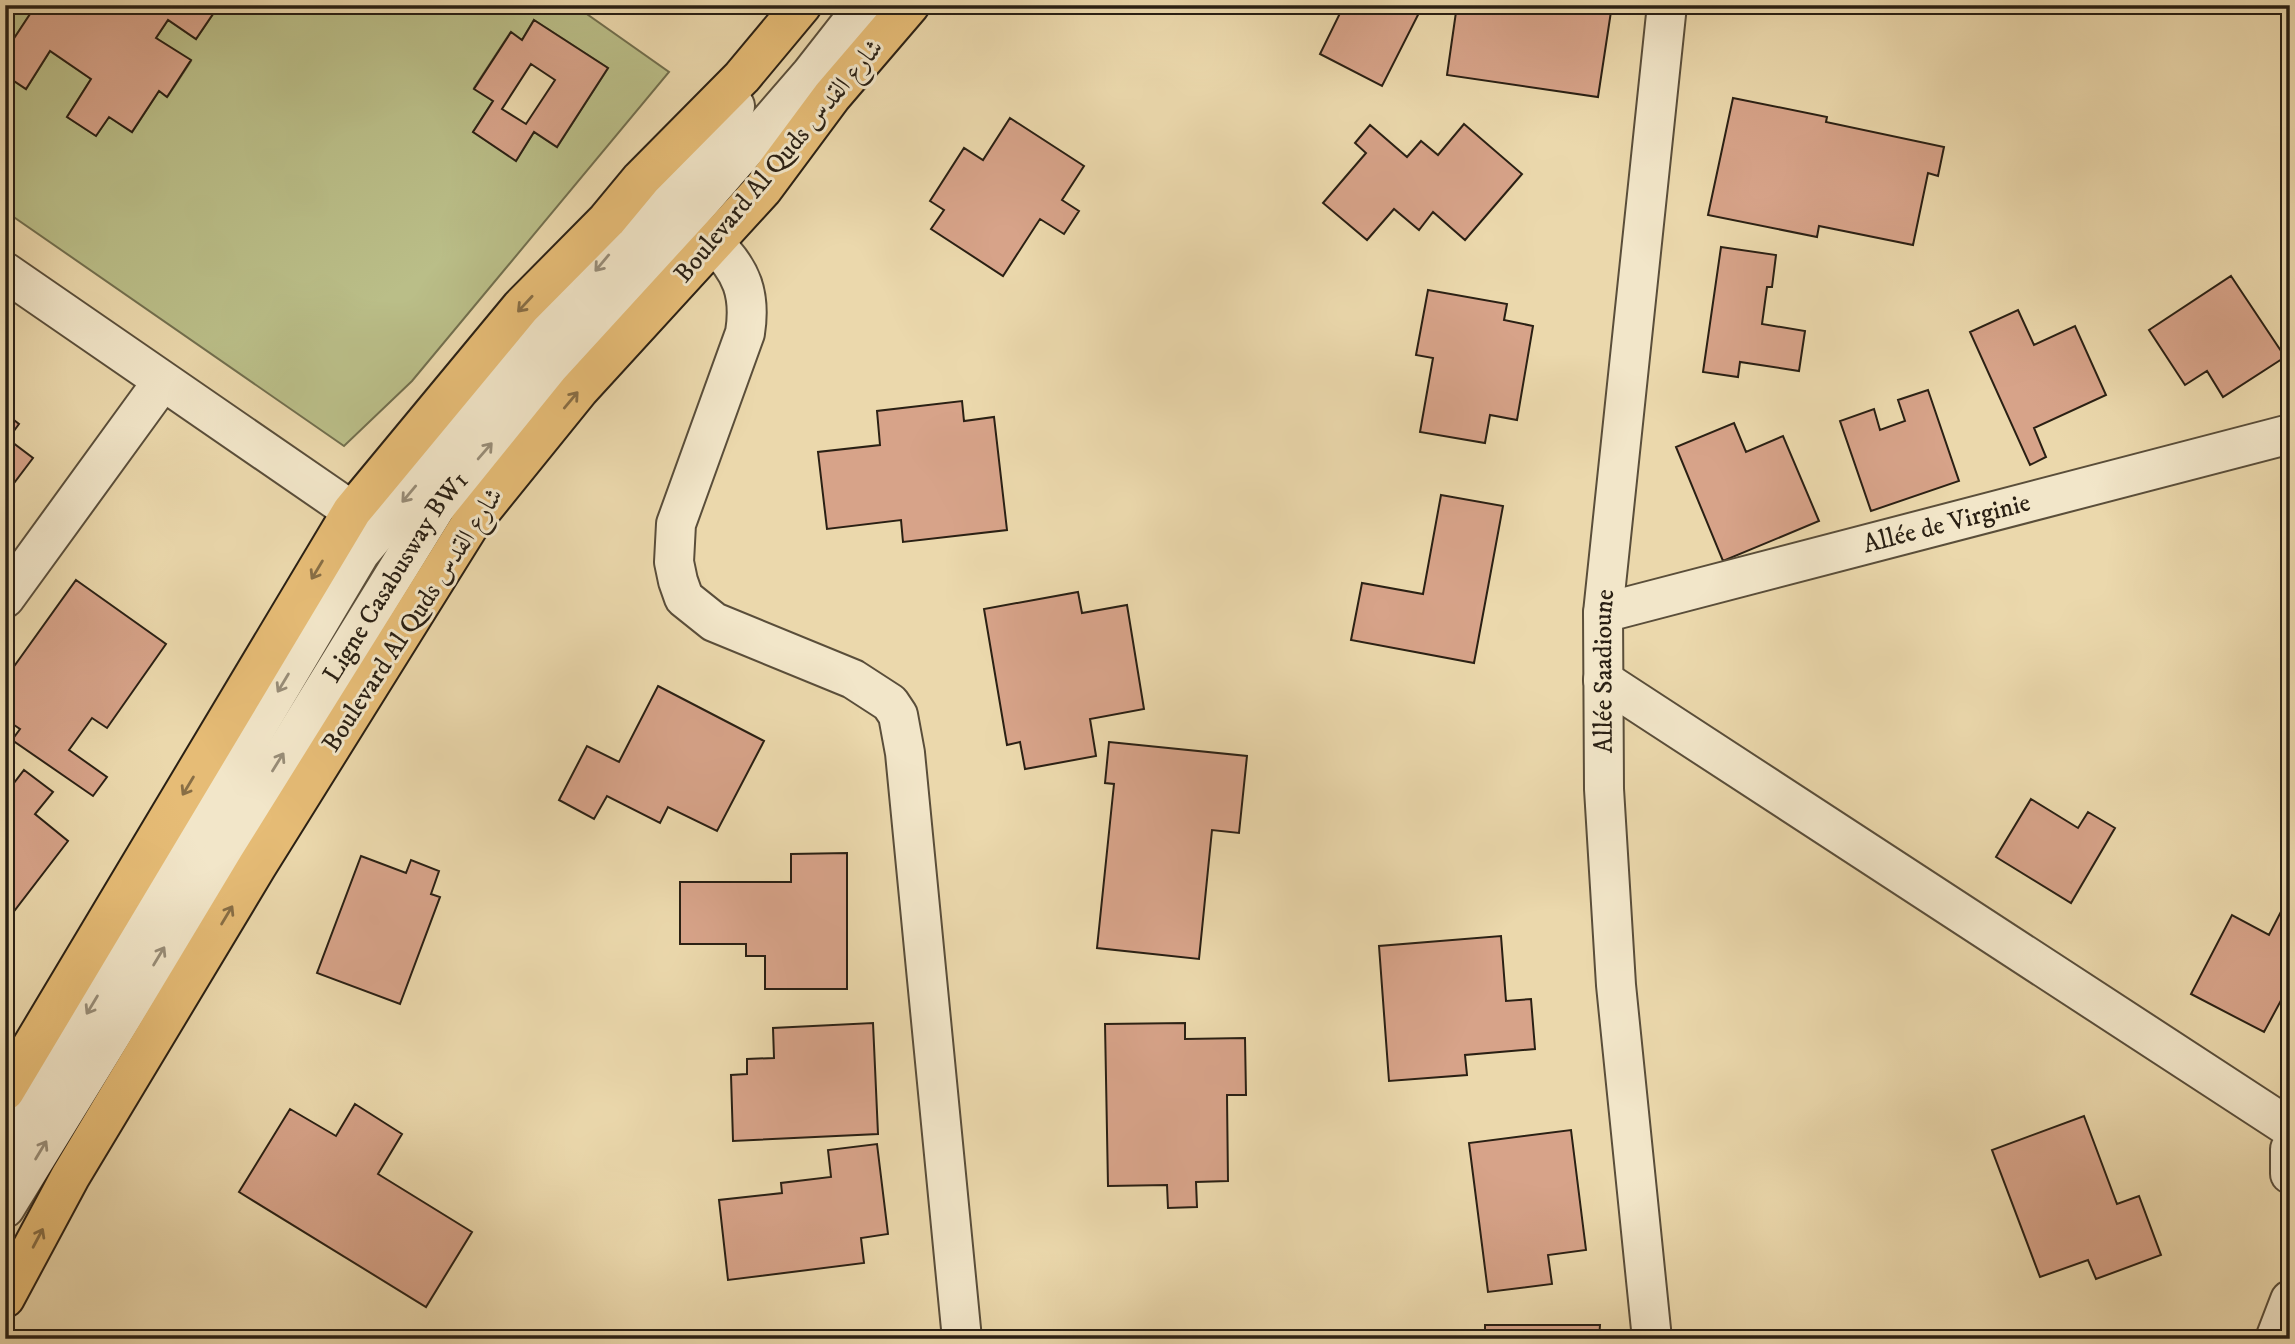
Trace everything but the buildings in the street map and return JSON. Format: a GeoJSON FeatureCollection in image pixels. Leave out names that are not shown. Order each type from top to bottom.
{"type":"FeatureCollection","features":[{"type":"Feature","properties":{"kind":"main road"},"geometry":{"type":"LineString","coordinates":[[5,1091],[352,511],[521,307],[607,220],[668,150],[742,77],[802,5]]}},
{"type":"Feature","properties":{"kind":"main road","name":"Boulevard Al Quds شارع القدس"},"geometry":{"type":"LineString","coordinates":[[5,1298],[70,1177],[242,890],[469,526],[579,390],[763,189],[832,96],[910,5]]}},
{"type":"Feature","properties":{"kind":"street","name":"Ligne Casabusway BW1"},"geometry":{"type":"LineString","coordinates":[[5,1152],[360,553],[820,5]]}},
{"type":"Feature","properties":{"kind":"street","name":"Ligne Casabusway BW1"},"geometry":{"type":"LineString","coordinates":[[5,1208],[436,507],[811,74],[865,5]]}},
{"type":"Feature","properties":{"kind":"street","name":"Allée Saadioune"},"geometry":{"type":"LineString","coordinates":[[1652,1339],[1616,985],[1604,789],[1603,613],[1667,5]]}},
{"type":"Feature","properties":{"kind":"street"},"geometry":{"type":"LineString","coordinates":[[713,244],[741,275],[748,313],[745,333],[676,524],[674,562],[678,580],[684,598],[714,622],[853,679],[890,703],[898,716],[907,766],[962,1339]]}},
{"type":"Feature","properties":{"kind":"street"},"geometry":{"type":"LineString","coordinates":[[5,272],[352,511]]}},
{"type":"Feature","properties":{"kind":"street"},"geometry":{"type":"LineString","coordinates":[[5,598],[162,382]]}},
{"type":"Feature","properties":{"kind":"street","name":"Allée de Virginie"},"geometry":{"type":"LineString","coordinates":[[1603,613],[2290,434]]}},
{"type":"Feature","properties":{"kind":"street"},"geometry":{"type":"LineString","coordinates":[[1603,680],[2290,1128]]}},
{"type":"Feature","properties":{"kind":"street"},"geometry":{"type":"LineString","coordinates":[[2290,1149],[2290,1174]]}},
{"type":"Feature","properties":{"kind":"street"},"geometry":{"type":"LineString","coordinates":[[2275,1339],[2290,1300]]}},
{"type":"Feature","properties":{"kind":"green space"},"geometry":{"type":"Polygon","coordinates":[[[5,5],[36,5],[5,52],[5,5]]]}},
{"type":"Feature","properties":{"kind":"green space"},"geometry":{"type":"Polygon","coordinates":[[[214,5],[574,5],[669,72],[412,381],[344,446],[5,211],[5,75],[26,89],[50,51],[91,79],[67,117],[96,136],[109,117],[132,132],[159,91],[168,96],[191,61],[156,38],[168,20],[196,39],[217,8],[214,5]],[[534,20],[522,40],[510,33],[474,88],[493,101],[473,132],[516,160],[534,132],[557,147],[608,68],[534,20]]]}}]}
